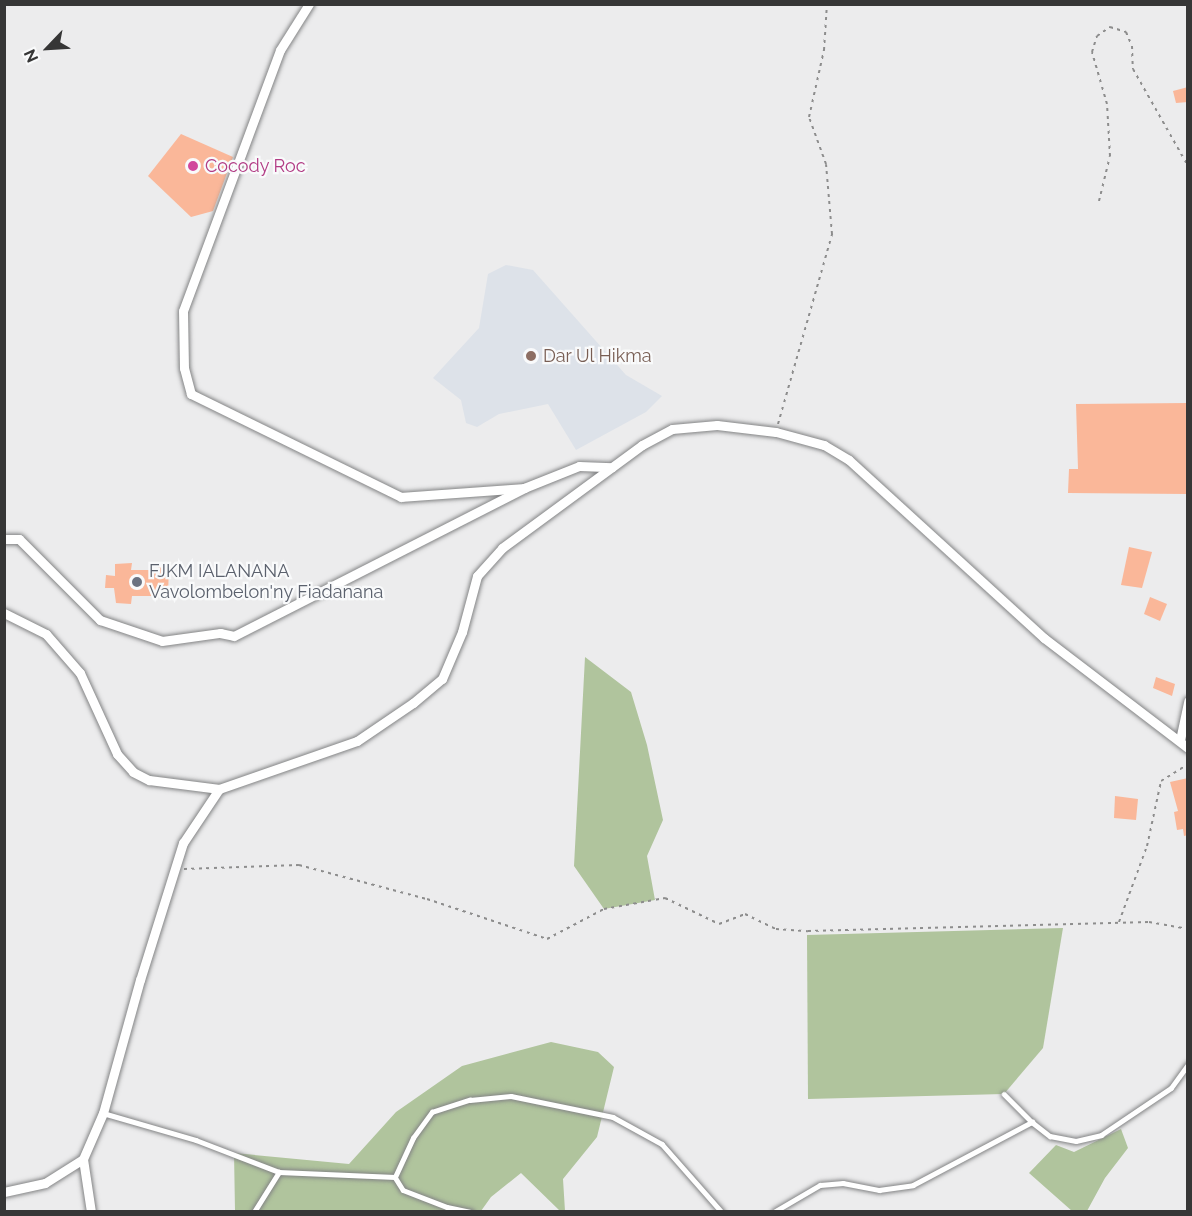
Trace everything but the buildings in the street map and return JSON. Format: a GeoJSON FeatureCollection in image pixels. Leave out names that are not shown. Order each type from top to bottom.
{"type":"FeatureCollection","features":[{"type":"Feature","properties":{"kind":"street"},"geometry":{"type":"LineString","coordinates":[[309,4],[280,50],[183,311],[184,368],[191,394],[401,497],[524,488]]}},
{"type":"Feature","properties":{"kind":"street"},"geometry":{"type":"LineString","coordinates":[[4,614],[46,634],[80,673],[117,754],[134,772],[149,780],[219,789],[357,741],[412,703],[442,679],[462,632],[477,576],[502,548],[612,467],[672,429],[717,425],[776,432],[824,445],[849,460],[1044,638],[1188,748]]}},
{"type":"Feature","properties":{"kind":"street"},"geometry":{"type":"LineString","coordinates":[[4,539],[19,539],[100,620],[162,641],[220,633],[234,636],[524,488],[579,466],[612,467]]}},
{"type":"Feature","properties":{"kind":"street"},"geometry":{"type":"LineString","coordinates":[[1180,740],[1188,701]]}},
{"type":"Feature","properties":{"kind":"street"},"geometry":{"type":"LineString","coordinates":[[91,1212],[83,1159],[103,1113],[140,980],[183,843],[219,789]]}},
{"type":"Feature","properties":{"kind":"street"},"geometry":{"type":"LineString","coordinates":[[4,1192],[45,1183],[83,1159]]}},
{"type":"Feature","properties":{"kind":"lane"},"geometry":{"type":"LineString","coordinates":[[1004,1094],[1050,1136],[1076,1141],[1101,1135],[1171,1088],[1188,1065]]}},
{"type":"Feature","properties":{"kind":"lane"},"geometry":{"type":"LineString","coordinates":[[395,1177],[413,1138],[432,1112],[470,1100],[512,1096],[613,1117],[662,1144],[722,1212]]}},
{"type":"Feature","properties":{"kind":"lane"},"geometry":{"type":"LineString","coordinates":[[103,1113],[196,1140],[279,1172],[395,1177]]}},
{"type":"Feature","properties":{"kind":"lane"},"geometry":{"type":"LineString","coordinates":[[774,1212],[820,1185],[843,1183],[879,1190],[913,1185],[1032,1122]]}},
{"type":"Feature","properties":{"kind":"lane"},"geometry":{"type":"LineString","coordinates":[[254,1212],[279,1172]]}},
{"type":"Feature","properties":{"kind":"lane"},"geometry":{"type":"LineString","coordinates":[[395,1177],[403,1190],[447,1207],[471,1212]]}},
{"type":"Feature","properties":{"kind":"path"},"geometry":{"type":"LineString","coordinates":[[776,432],[832,234],[826,164],[809,117],[824,50],[827,4]]}},
{"type":"Feature","properties":{"kind":"path"},"geometry":{"type":"LineString","coordinates":[[1099,201],[1110,156],[1107,104],[1092,52],[1097,36],[1110,27],[1126,32],[1132,46],[1133,69],[1188,166]]}},
{"type":"Feature","properties":{"kind":"path"},"geometry":{"type":"LineString","coordinates":[[1119,922],[1147,846],[1161,782],[1188,764]]}},
{"type":"Feature","properties":{"kind":"path"},"geometry":{"type":"LineString","coordinates":[[176,869],[299,865],[426,899],[547,939],[604,909],[665,898],[719,924],[745,914],[776,929],[808,931],[1119,922],[1149,922],[1188,929]]}},
{"type":"Feature","properties":{"kind":"shaded area","name":"Dar Ul Hikma"},"geometry":{"type":"Polygon","coordinates":[[[506,265],[533,270],[626,375],[662,396],[646,412],[576,450],[548,404],[499,414],[477,427],[466,423],[461,400],[433,378],[479,328],[488,274],[506,265]]]}},
{"type":"Feature","properties":{"kind":"green space"},"geometry":{"type":"Polygon","coordinates":[[[585,657],[631,692],[647,745],[663,820],[647,856],[655,900],[604,909],[574,866],[585,657]]]}},
{"type":"Feature","properties":{"kind":"green space"},"geometry":{"type":"Polygon","coordinates":[[[1063,928],[1043,1048],[1004,1094],[808,1099],[807,935],[1063,928]]]}},
{"type":"Feature","properties":{"kind":"green space"},"geometry":{"type":"Polygon","coordinates":[[[551,1042],[598,1052],[614,1067],[597,1137],[563,1179],[565,1211],[560,1211],[521,1173],[491,1197],[481,1211],[235,1211],[234,1153],[349,1164],[396,1112],[462,1066],[551,1042]]]}},
{"type":"Feature","properties":{"kind":"green space"},"geometry":{"type":"Polygon","coordinates":[[[1121,1129],[1128,1148],[1105,1178],[1087,1211],[1072,1211],[1029,1173],[1056,1145],[1074,1152],[1121,1129]]]}},
{"type":"Feature","properties":{"kind":"place","name":"Cocody Roc"},"geometry":{"type":"Point","coordinates":[193,166]}},
{"type":"Feature","properties":{"kind":"place","name":"Dar Ul Hikma"},"geometry":{"type":"Point","coordinates":[531,356]}},
{"type":"Feature","properties":{"kind":"place","name":"FJKM IALANANA Vavolombelon'ny Fiadanana"},"geometry":{"type":"Point","coordinates":[137,582]}}]}
